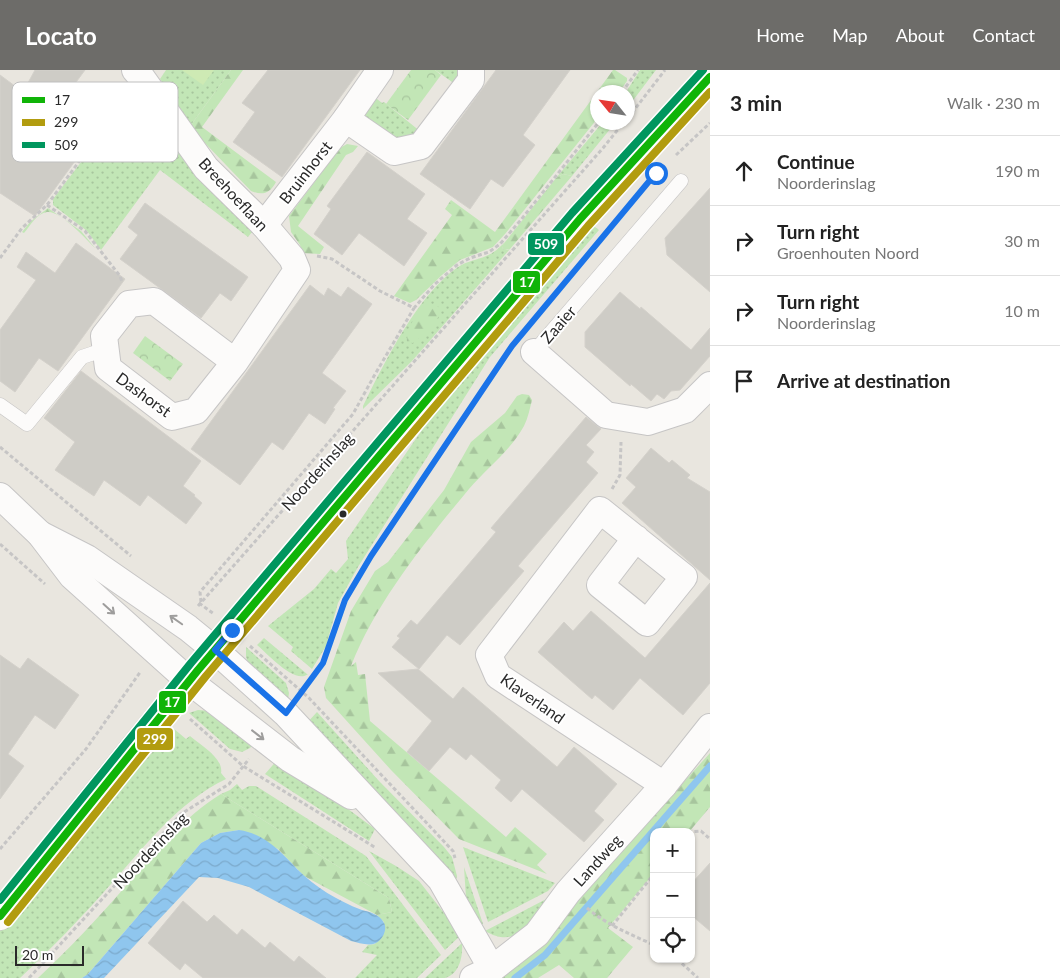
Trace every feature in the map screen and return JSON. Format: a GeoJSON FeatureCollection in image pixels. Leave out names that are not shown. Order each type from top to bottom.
{"type":"FeatureCollection","features":[{"type":"Feature","properties":{"kind":"main road"},"geometry":{"type":"LineString","coordinates":[[0,916],[172,701],[580,219],[710,77]]}},
{"type":"Feature","properties":{"kind":"street","name":"Bruinhorst"},"geometry":{"type":"LineString","coordinates":[[264,225],[346,119],[380,70]]}},
{"type":"Feature","properties":{"kind":"street"},"geometry":{"type":"LineString","coordinates":[[346,119],[394,152],[421,146],[471,80],[471,70]]}},
{"type":"Feature","properties":{"kind":"street","name":"Breehoeflaan"},"geometry":{"type":"LineString","coordinates":[[178,129],[206,168],[264,225],[294,264]]}},
{"type":"Feature","properties":{"kind":"street","name":"Dashorst"},"geometry":{"type":"LineString","coordinates":[[106,350],[108,368],[172,417],[196,411],[235,362],[294,264]]}},
{"type":"Feature","properties":{"kind":"street"},"geometry":{"type":"LineString","coordinates":[[106,350],[104,336],[130,304],[154,301],[235,362]]}},
{"type":"Feature","properties":{"kind":"street","name":"Zaaier"},"geometry":{"type":"LineString","coordinates":[[524,343],[606,415],[648,422],[685,410],[710,386]]}},
{"type":"Feature","properties":{"kind":"street"},"geometry":{"type":"LineString","coordinates":[[0,496],[40,534],[72,576],[189,681],[264,740],[377,812]]}},
{"type":"Feature","properties":{"kind":"street"},"geometry":{"type":"LineString","coordinates":[[604,504],[636,538]]}},
{"type":"Feature","properties":{"kind":"street","name":"Klaverland"},"geometry":{"type":"LineString","coordinates":[[604,504],[489,655],[498,676],[664,786]]}},
{"type":"Feature","properties":{"kind":"street"},"geometry":{"type":"LineString","coordinates":[[40,534],[187,613],[224,640],[286,713],[441,880],[482,974]]}},
{"type":"Feature","properties":{"kind":"street","name":"Landweg"},"geometry":{"type":"LineString","coordinates":[[482,974],[537,934],[568,892],[664,786],[710,727]]}},
{"type":"Feature","properties":{"kind":"lane","name":"Zaaier"},"geometry":{"type":"LineString","coordinates":[[524,343],[681,180]]}},
{"type":"Feature","properties":{"kind":"lane"},"geometry":{"type":"LineString","coordinates":[[0,405],[28,424],[82,356],[106,350]]}},
{"type":"Feature","properties":{"kind":"path"},"geometry":{"type":"LineString","coordinates":[[627,85],[638,70]]}},
{"type":"Feature","properties":{"kind":"path"},"geometry":{"type":"LineString","coordinates":[[635,109],[665,70]]}},
{"type":"Feature","properties":{"kind":"path"},"geometry":{"type":"LineString","coordinates":[[669,160],[710,123]]}},
{"type":"Feature","properties":{"kind":"path"},"geometry":{"type":"LineString","coordinates":[[224,640],[201,603],[200,592],[353,414],[414,308],[435,284],[457,265],[470,258],[489,252],[500,244],[592,130]]}},
{"type":"Feature","properties":{"kind":"path","name":"Noorderinslag"},"geometry":{"type":"LineString","coordinates":[[187,613],[201,603],[597,156],[618,130]]}},
{"type":"Feature","properties":{"kind":"path"},"geometry":{"type":"LineString","coordinates":[[0,258],[22,228],[47,205],[77,162]]}},
{"type":"Feature","properties":{"kind":"path"},"geometry":{"type":"LineString","coordinates":[[47,205],[85,231],[120,276],[130,304]]}},
{"type":"Feature","properties":{"kind":"path"},"geometry":{"type":"LineString","coordinates":[[286,713],[323,663],[345,600],[371,556],[524,343],[618,217]]}},
{"type":"Feature","properties":{"kind":"path"},"geometry":{"type":"LineString","coordinates":[[294,264],[316,256],[332,259],[380,291],[414,308]]}},
{"type":"Feature","properties":{"kind":"path"},"geometry":{"type":"LineString","coordinates":[[604,504],[620,475],[620,417]]}},
{"type":"Feature","properties":{"kind":"path"},"geometry":{"type":"LineString","coordinates":[[0,446],[132,558]]}},
{"type":"Feature","properties":{"kind":"path"},"geometry":{"type":"LineString","coordinates":[[187,613],[201,603]]}},
{"type":"Feature","properties":{"kind":"path"},"geometry":{"type":"LineString","coordinates":[[0,849],[86,749],[141,670],[156,652]]}},
{"type":"Feature","properties":{"kind":"path"},"geometry":{"type":"LineString","coordinates":[[172,701],[185,715],[243,766],[382,852]]}},
{"type":"Feature","properties":{"kind":"path","name":"Noorderinslag"},"geometry":{"type":"LineString","coordinates":[[29,978],[181,814],[229,784],[264,740]]}},
{"type":"Feature","properties":{"kind":"path"},"geometry":{"type":"LineString","coordinates":[[695,831],[701,830],[710,839]]}},
{"type":"Feature","properties":{"kind":"path"},"geometry":{"type":"LineString","coordinates":[[612,926],[650,879]]}},
{"type":"Feature","properties":{"kind":"path"},"geometry":{"type":"LineString","coordinates":[[594,914],[612,926],[650,943]]}},
{"type":"Feature","properties":{"kind":"path"},"geometry":{"type":"LineString","coordinates":[[681,963],[698,978]]}},
{"type":"Feature","properties":{"kind":"green space"},"geometry":{"type":"Polygon","coordinates":[[[166,70],[231,70],[191,125],[178,106],[178,82],[162,82],[160,79],[166,70]]]}},
{"type":"Feature","properties":{"kind":"green space"},"geometry":{"type":"Polygon","coordinates":[[[182,70],[214,70],[203,85],[182,70]]]}},
{"type":"Feature","properties":{"kind":"green space"},"geometry":{"type":"Polygon","coordinates":[[[231,70],[243,70],[202,127],[276,182],[269,191],[263,193],[251,191],[202,140],[191,125],[231,70]]]}},
{"type":"Feature","properties":{"kind":"green space"},"geometry":{"type":"Polygon","coordinates":[[[411,70],[435,70],[441,75],[408,120],[386,104],[411,70]]]}},
{"type":"Feature","properties":{"kind":"green space"},"geometry":{"type":"Polygon","coordinates":[[[435,70],[462,70],[455,84],[435,70]]]}},
{"type":"Feature","properties":{"kind":"green space"},"geometry":{"type":"Polygon","coordinates":[[[613,70],[627,78],[624,85],[602,85],[613,70]]]}},
{"type":"Feature","properties":{"kind":"green space"},"geometry":{"type":"Polygon","coordinates":[[[640,70],[656,70],[635,98],[635,85],[630,85],[640,70]]]}},
{"type":"Feature","properties":{"kind":"green space"},"geometry":{"type":"Polygon","coordinates":[[[372,95],[382,103],[384,102],[421,132],[406,143],[370,125],[365,115],[372,95]]]}},
{"type":"Feature","properties":{"kind":"green space"},"geometry":{"type":"Polygon","coordinates":[[[590,102],[590,128],[493,247],[460,260],[416,300],[410,303],[394,296],[452,215],[445,209],[451,200],[495,232],[590,102]]]}},
{"type":"Feature","properties":{"kind":"green space"},"geometry":{"type":"Polygon","coordinates":[[[596,130],[609,130],[572,176],[563,174],[556,178],[596,130]]]}},
{"type":"Feature","properties":{"kind":"green space"},"geometry":{"type":"Polygon","coordinates":[[[347,144],[358,146],[353,152],[346,155],[298,226],[324,247],[320,254],[302,253],[300,245],[291,232],[289,216],[340,148],[347,144]]]}},
{"type":"Feature","properties":{"kind":"green space"},"geometry":{"type":"Polygon","coordinates":[[[178,152],[185,162],[252,232],[248,237],[160,170],[101,250],[87,231],[53,205],[53,199],[81,162],[178,162],[178,152]]]}},
{"type":"Feature","properties":{"kind":"green space"},"geometry":{"type":"Polygon","coordinates":[[[563,174],[572,176],[510,249],[504,250],[502,247],[505,242],[556,178],[563,174]]]}},
{"type":"Feature","properties":{"kind":"green space"},"geometry":{"type":"Polygon","coordinates":[[[48,208],[61,217],[52,213],[43,213],[34,220],[24,233],[22,232],[30,222],[48,208]]]}},
{"type":"Feature","properties":{"kind":"green space"},"geometry":{"type":"Polygon","coordinates":[[[66,221],[81,231],[95,248],[79,232],[66,221]]]}},
{"type":"Feature","properties":{"kind":"green space"},"geometry":{"type":"Polygon","coordinates":[[[591,224],[599,230],[490,357],[358,567],[338,603],[326,646],[312,669],[291,651],[293,647],[268,626],[314,589],[331,569],[336,573],[348,559],[346,541],[454,383],[591,224]]]}},
{"type":"Feature","properties":{"kind":"green space"},"geometry":{"type":"Polygon","coordinates":[[[505,242],[502,248],[510,249],[412,361],[363,409],[381,370],[403,330],[429,294],[458,267],[492,253],[505,242]]]}},
{"type":"Feature","properties":{"kind":"green space"},"geometry":{"type":"Polygon","coordinates":[[[434,304],[440,308],[440,313],[435,323],[413,343],[407,342],[408,332],[415,317],[422,309],[434,304]]]}},
{"type":"Feature","properties":{"kind":"green space"},"geometry":{"type":"Polygon","coordinates":[[[145,336],[183,364],[170,381],[133,353],[145,336]]]}},
{"type":"Feature","properties":{"kind":"green space"},"geometry":{"type":"Polygon","coordinates":[[[522,394],[529,395],[532,400],[527,420],[519,435],[469,489],[403,573],[361,642],[351,666],[356,662],[358,675],[365,674],[370,721],[506,837],[515,827],[547,854],[537,865],[547,874],[459,839],[391,770],[326,698],[324,687],[351,611],[375,571],[388,562],[444,490],[471,442],[505,413],[517,396],[522,394]]]}},
{"type":"Feature","properties":{"kind":"green space"},"geometry":{"type":"Polygon","coordinates":[[[264,638],[308,674],[303,676],[296,675],[282,667],[257,645],[264,638]]]}},
{"type":"Feature","properties":{"kind":"green space"},"geometry":{"type":"Polygon","coordinates":[[[246,647],[286,683],[289,693],[288,699],[250,668],[246,657],[246,647]]]}},
{"type":"Feature","properties":{"kind":"green space"},"geometry":{"type":"Polygon","coordinates":[[[198,710],[210,711],[255,742],[250,748],[242,752],[230,749],[189,713],[198,710]]]}},
{"type":"Feature","properties":{"kind":"green space"},"geometry":{"type":"Polygon","coordinates":[[[317,712],[379,781],[444,847],[452,857],[457,876],[456,880],[438,858],[305,725],[317,712]]]}},
{"type":"Feature","properties":{"kind":"green space"},"geometry":{"type":"Polygon","coordinates":[[[173,728],[186,739],[190,736],[210,752],[219,762],[221,773],[226,779],[178,812],[150,840],[78,920],[20,978],[0,978],[0,931],[173,728]]]}},
{"type":"Feature","properties":{"kind":"green space"},"geometry":{"type":"Polygon","coordinates":[[[710,753],[710,807],[692,828],[650,828],[650,878],[608,928],[633,947],[607,978],[574,978],[559,965],[538,978],[491,978],[571,907],[710,753]]]}},
{"type":"Feature","properties":{"kind":"green space"},"geometry":{"type":"Polygon","coordinates":[[[279,758],[375,829],[369,841],[265,774],[279,758]]]}},
{"type":"Feature","properties":{"kind":"green space"},"geometry":{"type":"Polygon","coordinates":[[[237,784],[242,790],[249,786],[256,786],[366,856],[441,955],[417,978],[355,978],[377,955],[362,952],[368,945],[375,944],[384,922],[377,915],[392,912],[389,898],[221,794],[237,784]]]}},
{"type":"Feature","properties":{"kind":"green space"},"geometry":{"type":"Polygon","coordinates":[[[221,794],[389,898],[392,912],[377,915],[304,876],[278,849],[239,830],[220,833],[201,843],[88,974],[82,978],[38,978],[83,934],[182,825],[207,803],[221,794]]]}},
{"type":"Feature","properties":{"kind":"green space"},"geometry":{"type":"Polygon","coordinates":[[[463,847],[555,883],[548,891],[488,922],[463,847]]]}},
{"type":"Feature","properties":{"kind":"green space"},"geometry":{"type":"Polygon","coordinates":[[[369,851],[419,881],[444,913],[447,913],[460,936],[445,950],[369,851]]]}},
{"type":"Feature","properties":{"kind":"green space"},"geometry":{"type":"Polygon","coordinates":[[[464,867],[483,924],[481,925],[466,898],[464,867]]]}},
{"type":"Feature","properties":{"kind":"green space"},"geometry":{"type":"Polygon","coordinates":[[[552,896],[524,930],[516,935],[507,937],[497,936],[485,931],[552,896]]]}},
{"type":"Feature","properties":{"kind":"green space"},"geometry":{"type":"Polygon","coordinates":[[[462,943],[461,958],[454,973],[445,978],[425,978],[462,943]]]}},
{"type":"Feature","properties":{"kind":"water"},"geometry":{"type":"Polygon","coordinates":[[[239,830],[257,835],[271,844],[304,876],[327,893],[380,917],[385,927],[385,932],[381,938],[374,944],[362,944],[351,941],[249,887],[218,878],[199,877],[104,978],[82,978],[88,974],[201,843],[220,833],[239,830]]]}},
{"type":"Feature","properties":{"kind":"building"},"geometry":{"type":"Polygon","coordinates":[[[35,70],[85,70],[76,82],[28,82],[35,70]]]}},
{"type":"Feature","properties":{"kind":"building"},"geometry":{"type":"Polygon","coordinates":[[[268,70],[360,70],[282,177],[233,142],[255,112],[242,103],[268,70]]]}},
{"type":"Feature","properties":{"kind":"building"},"geometry":{"type":"Polygon","coordinates":[[[496,70],[570,70],[523,135],[535,145],[503,187],[491,179],[470,209],[420,174],[496,70]]]}},
{"type":"Feature","properties":{"kind":"building"},"geometry":{"type":"Polygon","coordinates":[[[0,75],[12,84],[12,162],[74,162],[35,216],[0,193],[0,75]]]}},
{"type":"Feature","properties":{"kind":"building"},"geometry":{"type":"Polygon","coordinates":[[[367,152],[425,194],[407,219],[427,233],[404,266],[359,233],[342,255],[314,234],[331,209],[327,206],[367,152]]]}},
{"type":"Feature","properties":{"kind":"building"},"geometry":{"type":"Polygon","coordinates":[[[710,188],[710,292],[667,255],[665,238],[710,188]]]}},
{"type":"Feature","properties":{"kind":"building"},"geometry":{"type":"Polygon","coordinates":[[[145,203],[248,277],[231,301],[220,293],[201,318],[120,259],[138,235],[128,227],[145,203]]]}},
{"type":"Feature","properties":{"kind":"building"},"geometry":{"type":"Polygon","coordinates":[[[76,243],[125,279],[58,371],[39,358],[15,392],[0,381],[0,330],[36,280],[17,267],[26,252],[55,273],[76,243]]]}},
{"type":"Feature","properties":{"kind":"building"},"geometry":{"type":"Polygon","coordinates":[[[310,285],[324,296],[328,288],[341,297],[348,287],[372,304],[322,373],[346,391],[333,408],[335,409],[325,424],[309,413],[283,450],[272,442],[240,485],[191,449],[310,285]]]}},
{"type":"Feature","properties":{"kind":"building"},"geometry":{"type":"Polygon","coordinates":[[[620,292],[640,309],[641,307],[691,350],[710,328],[710,356],[680,390],[671,391],[664,399],[657,394],[651,401],[631,384],[630,386],[585,347],[585,332],[620,292]]]}},
{"type":"Feature","properties":{"kind":"building"},"geometry":{"type":"Polygon","coordinates":[[[81,371],[201,461],[183,486],[202,503],[186,524],[148,495],[140,506],[104,480],[94,496],[55,470],[75,442],[44,418],[81,371]]]}},
{"type":"Feature","properties":{"kind":"building"},"geometry":{"type":"Polygon","coordinates":[[[586,417],[601,429],[586,445],[594,452],[586,462],[598,473],[518,566],[524,571],[460,645],[447,635],[419,669],[392,647],[400,638],[397,636],[411,620],[417,625],[496,532],[491,528],[586,417]]]}},
{"type":"Feature","properties":{"kind":"building"},"geometry":{"type":"Polygon","coordinates":[[[651,448],[669,463],[672,460],[690,475],[687,478],[710,492],[710,580],[622,503],[636,487],[626,478],[651,448]]]}},
{"type":"Feature","properties":{"kind":"building"},"geometry":{"type":"Polygon","coordinates":[[[710,583],[710,683],[683,715],[640,678],[613,710],[595,695],[592,699],[538,652],[564,622],[573,631],[591,611],[645,658],[710,583]]]}},
{"type":"Feature","properties":{"kind":"building"},"geometry":{"type":"Polygon","coordinates":[[[0,655],[20,669],[28,658],[79,695],[55,729],[35,715],[8,754],[24,766],[0,799],[0,655]]]}},
{"type":"Feature","properties":{"kind":"building"},"geometry":{"type":"Polygon","coordinates":[[[418,669],[453,699],[463,687],[557,767],[574,747],[617,784],[594,811],[604,820],[584,842],[522,789],[511,802],[495,788],[501,780],[471,754],[466,760],[450,747],[429,771],[407,752],[432,721],[378,673],[418,669]]]}},
{"type":"Feature","properties":{"kind":"building"},"geometry":{"type":"Polygon","coordinates":[[[710,863],[710,931],[695,918],[695,880],[710,863]]]}},
{"type":"Feature","properties":{"kind":"building"},"geometry":{"type":"Polygon","coordinates":[[[183,901],[207,922],[214,915],[237,935],[242,929],[265,948],[270,942],[294,962],[299,956],[326,978],[203,978],[185,963],[180,970],[148,943],[183,901]]]}},
{"type":"Feature","properties":{"kind":"waterway"},"geometry":{"type":"LineString","coordinates":[[515,978],[545,955],[710,766]]}},
{"type":"Feature","properties":{"kind":"transit line","name":"509"},"geometry":{"type":"LineString","coordinates":[[0,900],[191,663],[572,213],[703,70]]}},
{"type":"Feature","properties":{"kind":"transit line","name":"17"},"geometry":{"type":"LineString","coordinates":[[0,916],[198,670],[580,219],[710,77]]}},
{"type":"Feature","properties":{"kind":"transit line","name":"299"},"geometry":{"type":"LineString","coordinates":[[8,922],[206,676],[588,226],[710,92]]}},
{"type":"Feature","properties":{"kind":"route"},"geometry":{"type":"LineString","coordinates":[[232,630],[215,650],[286,713],[323,663],[345,600],[371,556],[512,346],[643,186],[656,173]]}}]}
